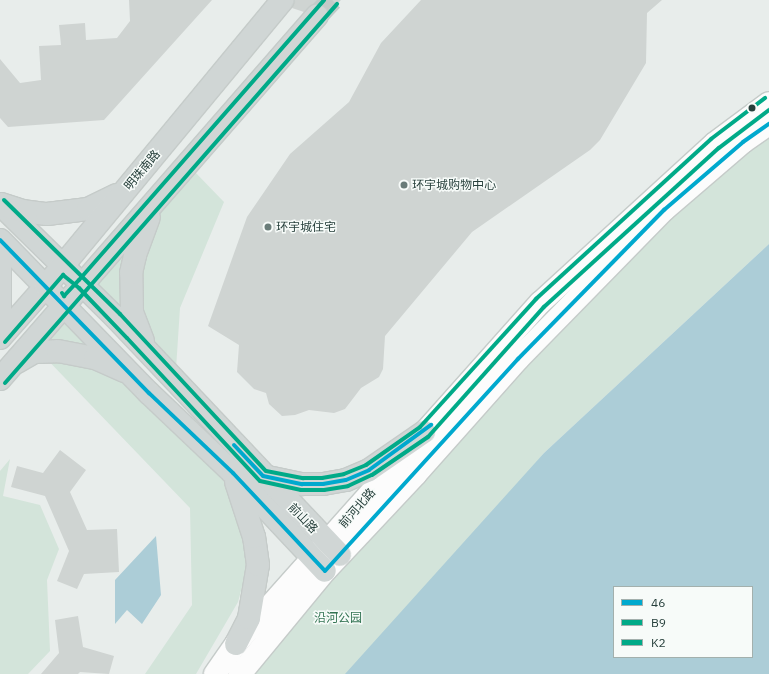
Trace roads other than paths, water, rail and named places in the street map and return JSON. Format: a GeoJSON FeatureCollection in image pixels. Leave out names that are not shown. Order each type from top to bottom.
{"type":"FeatureCollection","features":[{"type":"Feature","properties":{"kind":"main road","name":"明珠南路"},"geometry":{"type":"LineString","coordinates":[[0,338],[62,267],[283,0]]}},
{"type":"Feature","properties":{"kind":"main road"},"geometry":{"type":"LineString","coordinates":[[5,373],[317,16]]}},
{"type":"Feature","properties":{"kind":"main road","name":"前河北路"},"geometry":{"type":"LineString","coordinates":[[334,549],[424,432],[540,303],[715,143],[769,103]]}},
{"type":"Feature","properties":{"kind":"main road","name":"前河北路"},"geometry":{"type":"LineString","coordinates":[[215,674],[236,644],[334,549],[664,210],[743,142],[769,124]]}},
{"type":"Feature","properties":{"kind":"main road"},"geometry":{"type":"LineString","coordinates":[[0,204],[35,213],[67,213],[105,202],[128,187]]}},
{"type":"Feature","properties":{"kind":"main road"},"geometry":{"type":"LineString","coordinates":[[152,356],[139,334],[132,312],[131,274],[141,235],[161,195]]}},
{"type":"Feature","properties":{"kind":"main road","name":"前山路"},"geometry":{"type":"LineString","coordinates":[[0,204],[62,267],[83,284],[334,549]]}},
{"type":"Feature","properties":{"kind":"main road","name":"前山路"},"geometry":{"type":"LineString","coordinates":[[0,240],[65,304],[135,378],[233,473],[318,564]]}},
{"type":"Feature","properties":{"kind":"main road"},"geometry":{"type":"LineString","coordinates":[[0,258],[0,315]]}},
{"type":"Feature","properties":{"kind":"main road"},"geometry":{"type":"LineString","coordinates":[[5,373],[23,357],[34,352],[58,351],[95,358],[135,378]]}},
{"type":"Feature","properties":{"kind":"main road"},"geometry":{"type":"LineString","coordinates":[[264,476],[302,484],[323,484],[346,480],[369,470],[424,432]]}},
{"type":"Feature","properties":{"kind":"main road"},"geometry":{"type":"LineString","coordinates":[[233,473],[254,537],[258,565],[249,618],[236,644]]}},
{"type":"Feature","properties":{"kind":"main road","name":"前河北路"},"geometry":{"type":"LineString","coordinates":[[240,674],[318,564]]}},
{"type":"Feature","properties":{"kind":"water"},"geometry":{"type":"Polygon","coordinates":[[[769,244],[769,674],[345,674],[544,453],[769,244]]]}},
{"type":"Feature","properties":{"kind":"water"},"geometry":{"type":"Polygon","coordinates":[[[156,536],[161,595],[142,624],[127,610],[115,624],[115,580],[156,536]]]}},
{"type":"Feature","properties":{"kind":"tunnel"},"geometry":{"type":"LineString","coordinates":[[317,16],[332,0]]}},
{"type":"Feature","properties":{"kind":"place","name":"环宇城购物中心"},"geometry":{"type":"Point","coordinates":[404,185]}},
{"type":"Feature","properties":{"kind":"place","name":"环宇城住宅"},"geometry":{"type":"Point","coordinates":[268,227]}},
{"type":"Feature","properties":{"kind":"park label","name":"沿河公园"},"geometry":{"type":"Point","coordinates":[338,618]}}]}
